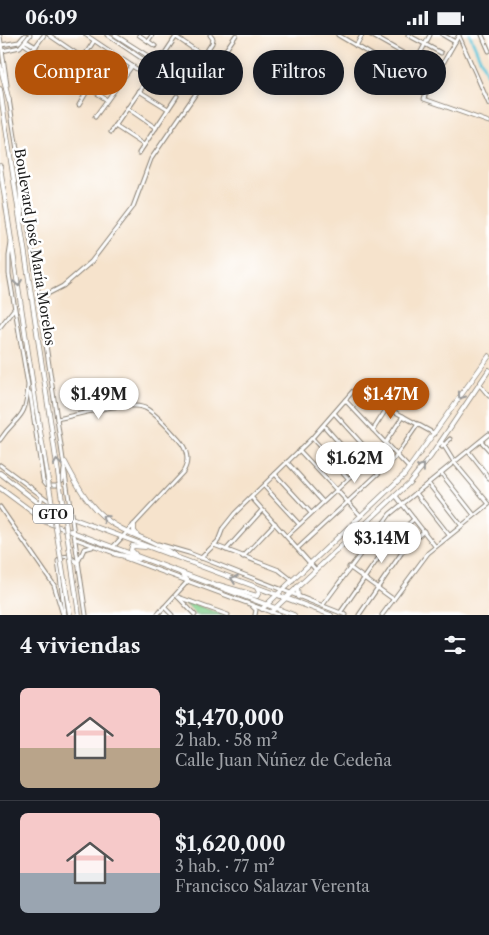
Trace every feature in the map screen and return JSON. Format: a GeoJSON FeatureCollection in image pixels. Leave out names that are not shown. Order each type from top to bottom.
{"type":"FeatureCollection","features":[{"type":"Feature","properties":{"kind":"main road"},"geometry":{"type":"LineString","coordinates":[[0,65],[9,101]]}},
{"type":"Feature","properties":{"kind":"main road","name":"Boulevard José María Morelos"},"geometry":{"type":"LineString","coordinates":[[0,89],[79,615]]}},
{"type":"Feature","properties":{"kind":"main road","name":"Boulevard José María Morelos"},"geometry":{"type":"LineString","coordinates":[[0,165],[70,615]]}},
{"type":"Feature","properties":{"kind":"main road"},"geometry":{"type":"LineString","coordinates":[[19,167],[22,235]]}},
{"type":"Feature","properties":{"kind":"main road"},"geometry":{"type":"LineString","coordinates":[[262,609],[409,469],[489,356]]}},
{"type":"Feature","properties":{"kind":"main road"},"geometry":{"type":"LineString","coordinates":[[269,613],[396,496],[441,441],[489,370]]}},
{"type":"Feature","properties":{"kind":"main road"},"geometry":{"type":"LineString","coordinates":[[65,462],[76,484],[92,507],[109,521],[128,532],[155,543],[178,557]]}},
{"type":"Feature","properties":{"kind":"main road"},"geometry":{"type":"LineString","coordinates":[[0,473],[41,506],[331,615]]}},
{"type":"Feature","properties":{"kind":"main road"},"geometry":{"type":"LineString","coordinates":[[0,488],[39,519],[294,615]]}},
{"type":"Feature","properties":{"kind":"main road"},"geometry":{"type":"LineString","coordinates":[[6,493],[31,511],[37,511],[41,506],[42,498]]}},
{"type":"Feature","properties":{"kind":"main road"},"geometry":{"type":"LineString","coordinates":[[134,525],[134,531],[139,537]]}},
{"type":"Feature","properties":{"kind":"main road"},"geometry":{"type":"LineString","coordinates":[[316,570],[316,563],[335,541]]}},
{"type":"Feature","properties":{"kind":"main road"},"geometry":{"type":"LineString","coordinates":[[139,556],[132,551],[132,546],[169,554]]}},
{"type":"Feature","properties":{"kind":"main road"},"geometry":{"type":"LineString","coordinates":[[114,554],[151,561]]}},
{"type":"Feature","properties":{"kind":"main road"},"geometry":{"type":"LineString","coordinates":[[298,597],[298,587],[312,571],[311,563]]}},
{"type":"Feature","properties":{"kind":"main road"},"geometry":{"type":"LineString","coordinates":[[180,571],[188,581]]}},
{"type":"Feature","properties":{"kind":"main road"},"geometry":{"type":"LineString","coordinates":[[216,585],[228,586],[257,596],[259,592],[257,588]]}},
{"type":"Feature","properties":{"kind":"street"},"geometry":{"type":"LineString","coordinates":[[1,45],[19,42],[25,35]]}},
{"type":"Feature","properties":{"kind":"street"},"geometry":{"type":"LineString","coordinates":[[2,51],[19,47],[30,35]]}},
{"type":"Feature","properties":{"kind":"street"},"geometry":{"type":"LineString","coordinates":[[25,42],[35,49],[44,35]]}},
{"type":"Feature","properties":{"kind":"street"},"geometry":{"type":"LineString","coordinates":[[49,35],[71,50]]}},
{"type":"Feature","properties":{"kind":"street"},"geometry":{"type":"LineString","coordinates":[[86,35],[138,70]]}},
{"type":"Feature","properties":{"kind":"street"},"geometry":{"type":"LineString","coordinates":[[107,35],[138,53]]}},
{"type":"Feature","properties":{"kind":"street"},"geometry":{"type":"LineString","coordinates":[[116,35],[138,52]]}},
{"type":"Feature","properties":{"kind":"street"},"geometry":{"type":"LineString","coordinates":[[139,35],[155,46]]}},
{"type":"Feature","properties":{"kind":"street"},"geometry":{"type":"LineString","coordinates":[[148,41],[152,35]]}},
{"type":"Feature","properties":{"kind":"street"},"geometry":{"type":"LineString","coordinates":[[208,50],[214,39],[210,35]]}},
{"type":"Feature","properties":{"kind":"street"},"geometry":{"type":"LineString","coordinates":[[38,299],[63,286],[91,262],[133,207],[152,159],[236,35]]}},
{"type":"Feature","properties":{"kind":"street"},"geometry":{"type":"LineString","coordinates":[[356,46],[362,35]]}},
{"type":"Feature","properties":{"kind":"street"},"geometry":{"type":"LineString","coordinates":[[371,35],[398,50]]}},
{"type":"Feature","properties":{"kind":"street"},"geometry":{"type":"LineString","coordinates":[[408,35],[436,50]]}},
{"type":"Feature","properties":{"kind":"street"},"geometry":{"type":"LineString","coordinates":[[422,50],[430,35]]}},
{"type":"Feature","properties":{"kind":"street"},"geometry":{"type":"LineString","coordinates":[[443,35],[454,41]]}},
{"type":"Feature","properties":{"kind":"street"},"geometry":{"type":"LineString","coordinates":[[446,57],[459,35],[489,104]]}},
{"type":"Feature","properties":{"kind":"street"},"geometry":{"type":"LineString","coordinates":[[482,35],[489,51]]}},
{"type":"Feature","properties":{"kind":"street"},"geometry":{"type":"LineString","coordinates":[[0,36],[38,299],[65,462],[86,615]]}},
{"type":"Feature","properties":{"kind":"street"},"geometry":{"type":"LineString","coordinates":[[167,50],[176,36],[196,50]]}},
{"type":"Feature","properties":{"kind":"street"},"geometry":{"type":"LineString","coordinates":[[338,36],[363,50]]}},
{"type":"Feature","properties":{"kind":"street"},"geometry":{"type":"LineString","coordinates":[[88,50],[94,41]]}},
{"type":"Feature","properties":{"kind":"street"},"geometry":{"type":"LineString","coordinates":[[128,72],[132,66]]}},
{"type":"Feature","properties":{"kind":"street"},"geometry":{"type":"LineString","coordinates":[[111,132],[138,92]]}},
{"type":"Feature","properties":{"kind":"street"},"geometry":{"type":"LineString","coordinates":[[79,105],[85,95]]}},
{"type":"Feature","properties":{"kind":"street"},"geometry":{"type":"LineString","coordinates":[[100,95],[107,100]]}},
{"type":"Feature","properties":{"kind":"street"},"geometry":{"type":"LineString","coordinates":[[95,117],[111,95]]}},
{"type":"Feature","properties":{"kind":"street"},"geometry":{"type":"LineString","coordinates":[[145,95],[168,109]]}},
{"type":"Feature","properties":{"kind":"street"},"geometry":{"type":"LineString","coordinates":[[425,95],[424,97],[430,102],[489,122]]}},
{"type":"Feature","properties":{"kind":"street"},"geometry":{"type":"LineString","coordinates":[[138,153],[177,96]]}},
{"type":"Feature","properties":{"kind":"street"},"geometry":{"type":"LineString","coordinates":[[127,109],[156,128]]}},
{"type":"Feature","properties":{"kind":"street"},"geometry":{"type":"LineString","coordinates":[[115,126],[144,145]]}},
{"type":"Feature","properties":{"kind":"street"},"geometry":{"type":"LineString","coordinates":[[12,243],[8,263],[14,309],[42,477],[47,485],[54,486],[60,482],[64,475],[65,462]]}},
{"type":"Feature","properties":{"kind":"street"},"geometry":{"type":"LineString","coordinates":[[0,327],[14,309]]}},
{"type":"Feature","properties":{"kind":"street"},"geometry":{"type":"LineString","coordinates":[[479,384],[489,396]]}},
{"type":"Feature","properties":{"kind":"street"},"geometry":{"type":"LineString","coordinates":[[0,438],[22,416],[27,404],[28,385]]}},
{"type":"Feature","properties":{"kind":"street"},"geometry":{"type":"LineString","coordinates":[[201,558],[214,545],[224,525],[324,426],[350,393],[359,392],[435,434]]}},
{"type":"Feature","properties":{"kind":"street"},"geometry":{"type":"LineString","coordinates":[[345,401],[409,469]]}},
{"type":"Feature","properties":{"kind":"street"},"geometry":{"type":"LineString","coordinates":[[57,419],[107,409],[140,407],[154,415],[180,441],[187,456],[185,468],[114,547]]}},
{"type":"Feature","properties":{"kind":"street"},"geometry":{"type":"LineString","coordinates":[[372,430],[387,408]]}},
{"type":"Feature","properties":{"kind":"street"},"geometry":{"type":"LineString","coordinates":[[334,413],[373,456]]}},
{"type":"Feature","properties":{"kind":"street"},"geometry":{"type":"LineString","coordinates":[[287,536],[385,444],[403,416]]}},
{"type":"Feature","properties":{"kind":"street"},"geometry":{"type":"LineString","coordinates":[[298,548],[397,455],[418,424]]}},
{"type":"Feature","properties":{"kind":"street"},"geometry":{"type":"LineString","coordinates":[[324,426],[361,467]]}},
{"type":"Feature","properties":{"kind":"street"},"geometry":{"type":"LineString","coordinates":[[322,606],[380,525],[402,504],[489,434]]}},
{"type":"Feature","properties":{"kind":"street"},"geometry":{"type":"LineString","coordinates":[[312,438],[348,478]]}},
{"type":"Feature","properties":{"kind":"street"},"geometry":{"type":"LineString","coordinates":[[442,447],[450,439]]}},
{"type":"Feature","properties":{"kind":"street"},"geometry":{"type":"LineString","coordinates":[[382,615],[415,567],[435,546],[489,504],[442,447],[441,441]]}},
{"type":"Feature","properties":{"kind":"street"},"geometry":{"type":"LineString","coordinates":[[481,441],[489,450]]}},
{"type":"Feature","properties":{"kind":"street"},"geometry":{"type":"LineString","coordinates":[[299,450],[361,516]]}},
{"type":"Feature","properties":{"kind":"street"},"geometry":{"type":"LineString","coordinates":[[468,451],[489,478]]}},
{"type":"Feature","properties":{"kind":"street"},"geometry":{"type":"LineString","coordinates":[[287,462],[323,502]]}},
{"type":"Feature","properties":{"kind":"street"},"geometry":{"type":"LineString","coordinates":[[0,465],[42,498],[61,508],[72,518]]}},
{"type":"Feature","properties":{"kind":"street"},"geometry":{"type":"LineString","coordinates":[[441,473],[474,515]]}},
{"type":"Feature","properties":{"kind":"street"},"geometry":{"type":"LineString","coordinates":[[275,474],[312,513]]}},
{"type":"Feature","properties":{"kind":"street"},"geometry":{"type":"LineString","coordinates":[[428,483],[462,525]]}},
{"type":"Feature","properties":{"kind":"street"},"geometry":{"type":"LineString","coordinates":[[264,486],[299,525]]}},
{"type":"Feature","properties":{"kind":"street"},"geometry":{"type":"LineString","coordinates":[[416,493],[449,535]]}},
{"type":"Feature","properties":{"kind":"street"},"geometry":{"type":"LineString","coordinates":[[396,496],[435,546]]}},
{"type":"Feature","properties":{"kind":"street"},"geometry":{"type":"LineString","coordinates":[[252,498],[316,570]]}},
{"type":"Feature","properties":{"kind":"street"},"geometry":{"type":"LineString","coordinates":[[0,507],[54,585],[64,615]]}},
{"type":"Feature","properties":{"kind":"street"},"geometry":{"type":"LineString","coordinates":[[226,550],[262,510]]}},
{"type":"Feature","properties":{"kind":"street"},"geometry":{"type":"LineString","coordinates":[[340,613],[391,540],[414,519]]}},
{"type":"Feature","properties":{"kind":"street"},"geometry":{"type":"LineString","coordinates":[[243,557],[275,523]]}},
{"type":"Feature","properties":{"kind":"street"},"geometry":{"type":"LineString","coordinates":[[359,615],[405,548],[424,531]]}},
{"type":"Feature","properties":{"kind":"street"},"geometry":{"type":"LineString","coordinates":[[75,539],[248,603],[269,613],[279,615]]}},
{"type":"Feature","properties":{"kind":"street"},"geometry":{"type":"LineString","coordinates":[[155,543],[201,558],[346,615]]}},
{"type":"Feature","properties":{"kind":"street"},"geometry":{"type":"LineString","coordinates":[[214,545],[284,573],[293,581]]}},
{"type":"Feature","properties":{"kind":"street"},"geometry":{"type":"LineString","coordinates":[[79,565],[80,556],[84,549],[98,547]]}},
{"type":"Feature","properties":{"kind":"street"},"geometry":{"type":"LineString","coordinates":[[64,615],[58,561],[62,557],[69,556],[75,559],[79,565]]}},
{"type":"Feature","properties":{"kind":"street"},"geometry":{"type":"LineString","coordinates":[[349,567],[393,599]]}},
{"type":"Feature","properties":{"kind":"street"},"geometry":{"type":"LineString","coordinates":[[157,615],[188,581]]}},
{"type":"Feature","properties":{"kind":"street"},"geometry":{"type":"LineString","coordinates":[[177,595],[227,615]]}},
{"type":"Feature","properties":{"kind":"street"},"geometry":{"type":"LineString","coordinates":[[177,595],[195,615]]}},
{"type":"Feature","properties":{"kind":"street"},"geometry":{"type":"LineString","coordinates":[[248,603],[255,609],[255,615]]}},
{"type":"Feature","properties":{"kind":"street"},"geometry":{"type":"LineString","coordinates":[[164,607],[172,615]]}},
{"type":"Feature","properties":{"kind":"street"},"geometry":{"type":"LineString","coordinates":[[255,615],[262,609]]}},
{"type":"Feature","properties":{"kind":"green space"},"geometry":{"type":"Polygon","coordinates":[[[185,601],[224,615],[196,615],[185,601]]]}},
{"type":"Feature","properties":{"kind":"waterway"},"geometry":{"type":"LineString","coordinates":[[470,35],[489,79]]}}]}
